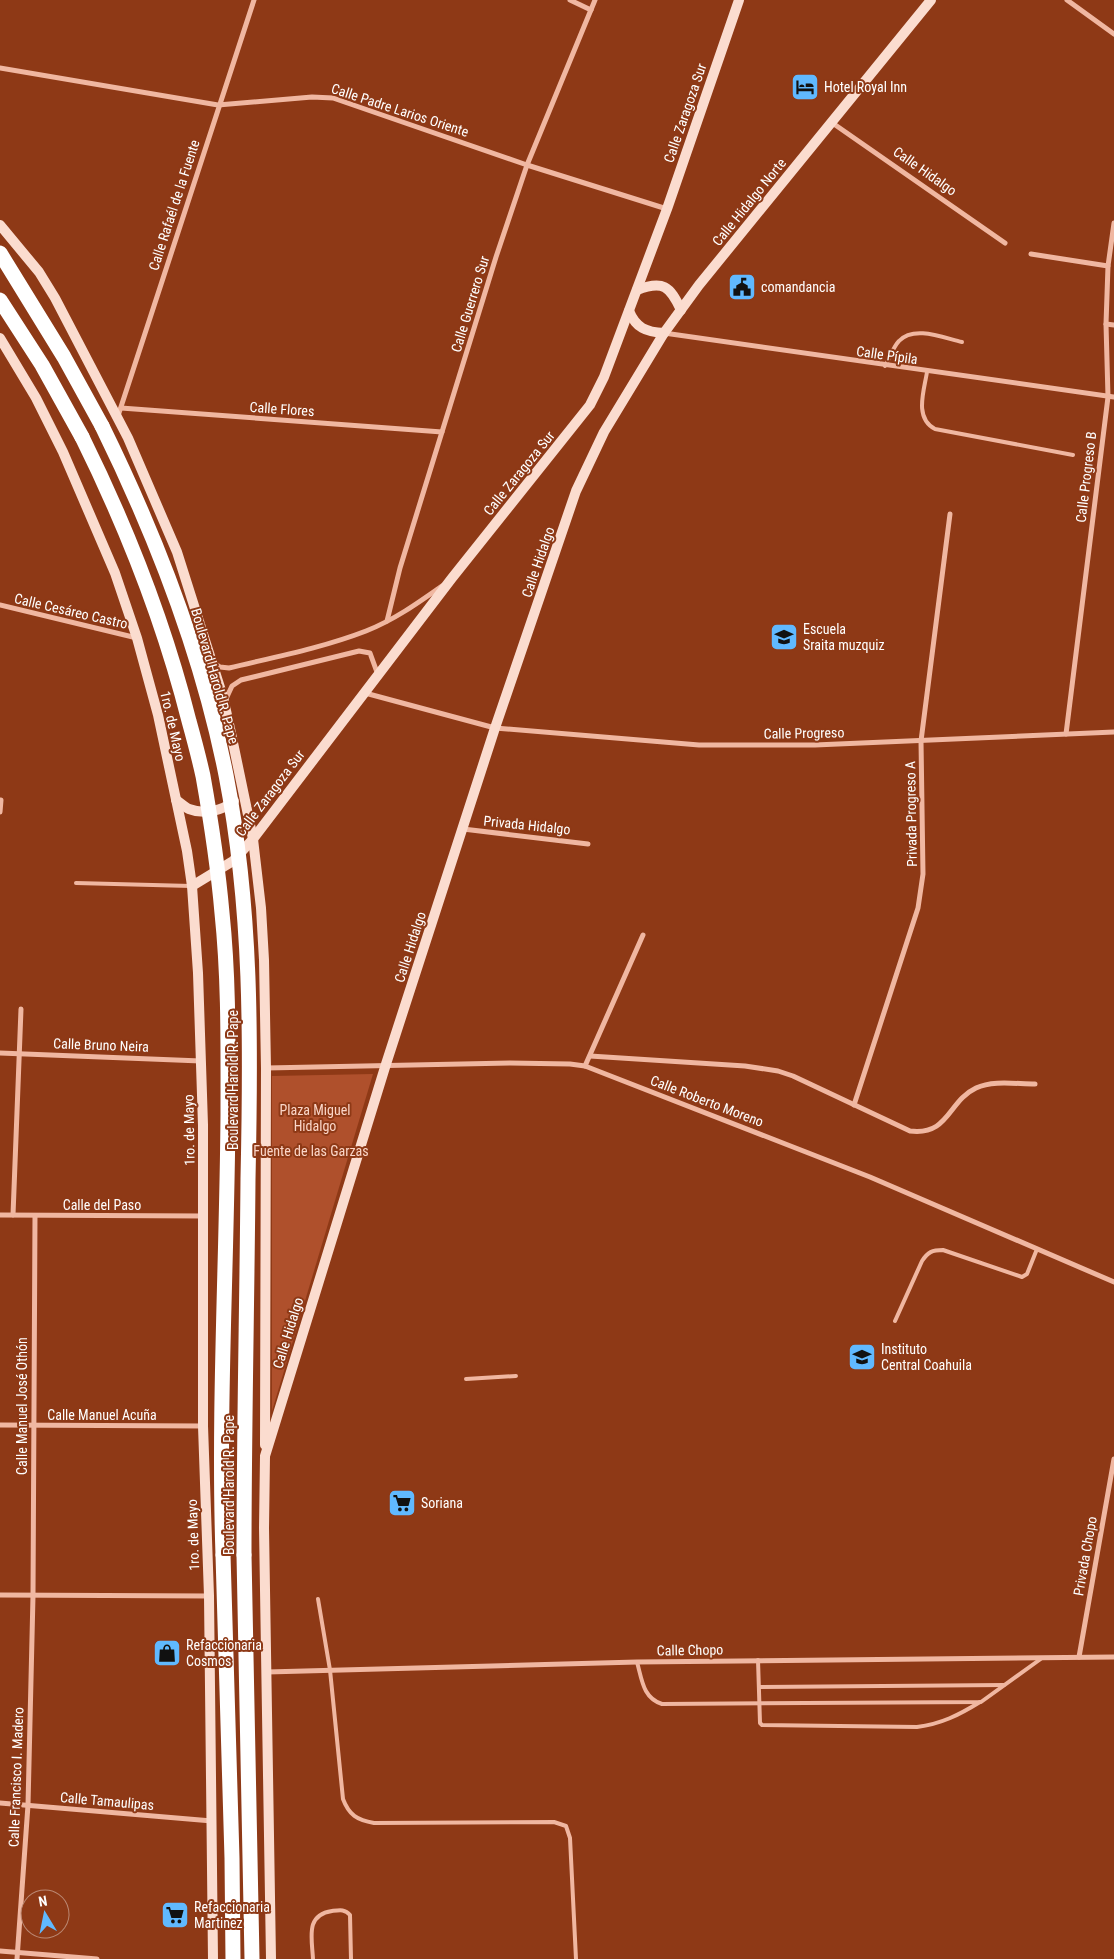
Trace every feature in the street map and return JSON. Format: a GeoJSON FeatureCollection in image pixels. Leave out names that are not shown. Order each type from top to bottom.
{"type":"FeatureCollection","features":[{"type":"Feature","properties":{"kind":"highway","name":"Boulevard Harold R. Pape"},"geometry":{"type":"LineString","coordinates":[[0,253],[64,357],[102,426],[127,478],[155,546],[202,680],[226,775],[238,851],[247,942],[250,1076],[244,1555],[252,1959]]}},
{"type":"Feature","properties":{"kind":"highway","name":"Boulevard Harold R. Pape"},"geometry":{"type":"LineString","coordinates":[[0,300],[42,365],[82,437],[135,552],[181,689],[203,775],[219,888],[227,979],[228,1037],[228,1205],[222,1505],[233,1959]]}},
{"type":"Feature","properties":{"kind":"main road","name":"Calle Zaragoza Sur"},"geometry":{"type":"LineString","coordinates":[[192,886],[233,861],[253,840],[452,578],[590,405],[604,377],[667,209],[739,0]]}},
{"type":"Feature","properties":{"kind":"main road","name":"Calle Hidalgo Norte"},"geometry":{"type":"LineString","coordinates":[[604,432],[664,333],[681,310],[931,0]]}},
{"type":"Feature","properties":{"kind":"main road"},"geometry":{"type":"LineString","coordinates":[[0,225],[39,272],[120,412],[178,552],[224,703],[253,840],[261,908],[264,960],[266,1068],[265,1456]]}},
{"type":"Feature","properties":{"kind":"main road"},"geometry":{"type":"LineString","coordinates":[[637,290],[648,286],[663,286],[673,294],[681,310]]}},
{"type":"Feature","properties":{"kind":"main road"},"geometry":{"type":"LineString","coordinates":[[629,311],[641,329],[664,333]]}},
{"type":"Feature","properties":{"kind":"main road","name":"1ro. de Mayo"},"geometry":{"type":"LineString","coordinates":[[0,338],[36,398],[63,452],[115,573],[137,638],[158,715],[187,851],[192,886],[198,973],[201,1061],[204,1216],[203,1426],[209,1596],[213,1959]]}},
{"type":"Feature","properties":{"kind":"main road","name":"Calle Hidalgo"},"geometry":{"type":"LineString","coordinates":[[271,1959],[266,1672],[265,1456],[386,1064],[496,728],[576,491],[604,432]]}},
{"type":"Feature","properties":{"kind":"main road"},"geometry":{"type":"LineString","coordinates":[[176,800],[189,809],[217,811],[237,798],[242,787]]}},
{"type":"Feature","properties":{"kind":"street","name":"Calle Rafaél de la Fuente"},"geometry":{"type":"LineString","coordinates":[[120,412],[218,105],[254,0]]}},
{"type":"Feature","properties":{"kind":"street"},"geometry":{"type":"LineString","coordinates":[[570,0],[591,10]]}},
{"type":"Feature","properties":{"kind":"street","name":"Calle Guerrero Sur"},"geometry":{"type":"LineString","coordinates":[[387,621],[400,568],[496,257],[527,165],[595,0]]}},
{"type":"Feature","properties":{"kind":"street"},"geometry":{"type":"LineString","coordinates":[[1067,0],[1114,34]]}},
{"type":"Feature","properties":{"kind":"street","name":"Calle Padre Larios Oriente"},"geometry":{"type":"LineString","coordinates":[[0,68],[218,105],[312,97],[333,98],[527,165],[667,209]]}},
{"type":"Feature","properties":{"kind":"street","name":"Calle Hidalgo"},"geometry":{"type":"LineString","coordinates":[[831,122],[1004,243]]}},
{"type":"Feature","properties":{"kind":"street","name":"Calle Progreso B"},"geometry":{"type":"LineString","coordinates":[[1066,734],[1108,397],[1106,324],[1108,266],[1114,223]]}},
{"type":"Feature","properties":{"kind":"street"},"geometry":{"type":"LineString","coordinates":[[1031,254],[1108,266]]}},
{"type":"Feature","properties":{"kind":"street"},"geometry":{"type":"LineString","coordinates":[[1106,324],[1114,325]]}},
{"type":"Feature","properties":{"kind":"street","name":"Calle Pípila"},"geometry":{"type":"LineString","coordinates":[[664,333],[1114,398]]}},
{"type":"Feature","properties":{"kind":"street","name":"Calle Flores"},"geometry":{"type":"LineString","coordinates":[[120,412],[442,432]]}},
{"type":"Feature","properties":{"kind":"street","name":"Privada Progreso A"},"geometry":{"type":"LineString","coordinates":[[854,1105],[922,891],[921,741],[950,514]]}},
{"type":"Feature","properties":{"kind":"street"},"geometry":{"type":"LineString","coordinates":[[212,660],[220,667],[229,668],[308,649],[366,631],[416,604],[452,578]]}},
{"type":"Feature","properties":{"kind":"street","name":"Calle Cesáreo Castro"},"geometry":{"type":"LineString","coordinates":[[0,605],[137,638]]}},
{"type":"Feature","properties":{"kind":"street"},"geometry":{"type":"LineString","coordinates":[[224,703],[232,686],[241,680],[350,652],[365,651],[370,653],[378,675]]}},
{"type":"Feature","properties":{"kind":"street","name":"Calle Progreso"},"geometry":{"type":"LineString","coordinates":[[364,692],[496,728],[699,744],[815,745],[1114,732]]}},
{"type":"Feature","properties":{"kind":"street"},"geometry":{"type":"LineString","coordinates":[[0,812],[2,800]]}},
{"type":"Feature","properties":{"kind":"street","name":"Privada Hidalgo"},"geometry":{"type":"LineString","coordinates":[[463,830],[588,844]]}},
{"type":"Feature","properties":{"kind":"street"},"geometry":{"type":"LineString","coordinates":[[585,1066],[643,935]]}},
{"type":"Feature","properties":{"kind":"street"},"geometry":{"type":"LineString","coordinates":[[13,1215],[20,1009]]}},
{"type":"Feature","properties":{"kind":"street","name":"Calle Bruno Neira"},"geometry":{"type":"LineString","coordinates":[[0,1053],[201,1061]]}},
{"type":"Feature","properties":{"kind":"street"},"geometry":{"type":"LineString","coordinates":[[590,1056],[764,1068],[793,1076],[910,1131],[920,1132],[939,1125],[966,1094],[975,1088],[996,1084],[1035,1084]]}},
{"type":"Feature","properties":{"kind":"street","name":"Calle Roberto Moreno"},"geometry":{"type":"LineString","coordinates":[[266,1068],[386,1064],[510,1063],[585,1066],[870,1177],[1114,1282]]}},
{"type":"Feature","properties":{"kind":"street","name":"Calle del Paso"},"geometry":{"type":"LineString","coordinates":[[0,1216],[204,1216]]}},
{"type":"Feature","properties":{"kind":"street","name":"Calle Manuel José Othón"},"geometry":{"type":"LineString","coordinates":[[33,1596],[35,1216]]}},
{"type":"Feature","properties":{"kind":"street","name":"Calle Manuel Acuña"},"geometry":{"type":"LineString","coordinates":[[0,1425],[203,1426]]}},
{"type":"Feature","properties":{"kind":"street","name":"Privada Chopo"},"geometry":{"type":"LineString","coordinates":[[1079,1657],[1114,1459]]}},
{"type":"Feature","properties":{"kind":"street"},"geometry":{"type":"LineString","coordinates":[[0,1596],[209,1596]]}},
{"type":"Feature","properties":{"kind":"street","name":"Calle Francisco I. Madero"},"geometry":{"type":"LineString","coordinates":[[17,1956],[28,1805],[33,1596]]}},
{"type":"Feature","properties":{"kind":"street","name":"Calle Chopo"},"geometry":{"type":"LineString","coordinates":[[266,1672],[637,1662],[1114,1657]]}},
{"type":"Feature","properties":{"kind":"street","name":"Calle Tamaulipas"},"geometry":{"type":"LineString","coordinates":[[0,1803],[212,1821]]}},
{"type":"Feature","properties":{"kind":"street"},"geometry":{"type":"LineString","coordinates":[[0,1951],[17,1956],[97,1959]]}},
{"type":"Feature","properties":{"kind":"lane"},"geometry":{"type":"LineString","coordinates":[[886,366],[896,346],[908,335],[926,334],[962,342]]}},
{"type":"Feature","properties":{"kind":"lane"},"geometry":{"type":"LineString","coordinates":[[927,372],[922,411],[928,425],[935,429],[1073,454]]}},
{"type":"Feature","properties":{"kind":"lane"},"geometry":{"type":"LineString","coordinates":[[76,883],[192,886]]}},
{"type":"Feature","properties":{"kind":"lane"},"geometry":{"type":"LineString","coordinates":[[895,1322],[922,1261],[928,1252],[943,1250],[1022,1278],[1027,1274],[1037,1249]]}},
{"type":"Feature","properties":{"kind":"lane"},"geometry":{"type":"LineString","coordinates":[[466,1379],[516,1376]]}},
{"type":"Feature","properties":{"kind":"lane"},"geometry":{"type":"LineString","coordinates":[[318,1599],[330,1670],[346,1808],[352,1816],[361,1821],[374,1823],[554,1822],[566,1826],[570,1838],[576,1959]]}},
{"type":"Feature","properties":{"kind":"lane"},"geometry":{"type":"LineString","coordinates":[[758,1660],[760,1723],[762,1725],[917,1727],[934,1725],[949,1720],[1005,1686],[1042,1658]]}},
{"type":"Feature","properties":{"kind":"lane"},"geometry":{"type":"LineString","coordinates":[[637,1662],[648,1696],[662,1704],[981,1702]]}},
{"type":"Feature","properties":{"kind":"lane"},"geometry":{"type":"LineString","coordinates":[[759,1687],[1005,1686]]}},
{"type":"Feature","properties":{"kind":"lane"},"geometry":{"type":"LineString","coordinates":[[312,1959],[314,1920],[318,1915],[325,1912],[340,1910],[346,1911],[350,1915],[352,1959]]}},
{"type":"Feature","properties":{"kind":"green space","name":"Fuente de las Garzas"},"geometry":{"type":"Polygon","coordinates":[[[373,1074],[272,1411],[272,1076],[373,1074]]]}},
{"type":"Feature","properties":{"kind":"place","name":"Hotel Royal Inn"},"geometry":{"type":"Point","coordinates":[805,87]}},
{"type":"Feature","properties":{"kind":"place","name":"comandancia"},"geometry":{"type":"Point","coordinates":[742,287]}},
{"type":"Feature","properties":{"kind":"place","name":"Escuela Sraita muzquiz"},"geometry":{"type":"Point","coordinates":[784,637]}},
{"type":"Feature","properties":{"kind":"place","name":"Instituto Central Coahuila"},"geometry":{"type":"Point","coordinates":[862,1357]}},
{"type":"Feature","properties":{"kind":"place","name":"Soriana"},"geometry":{"type":"Point","coordinates":[402,1503]}},
{"type":"Feature","properties":{"kind":"place","name":"Refaccionaria Cosmos"},"geometry":{"type":"Point","coordinates":[167,1653]}},
{"type":"Feature","properties":{"kind":"place","name":"Refaccionaria Martinez"},"geometry":{"type":"Point","coordinates":[175,1915]}},
{"type":"Feature","properties":{"kind":"park label","name":"Plaza Miguel Hidalgo"},"geometry":{"type":"Point","coordinates":[315,1118]}}]}
